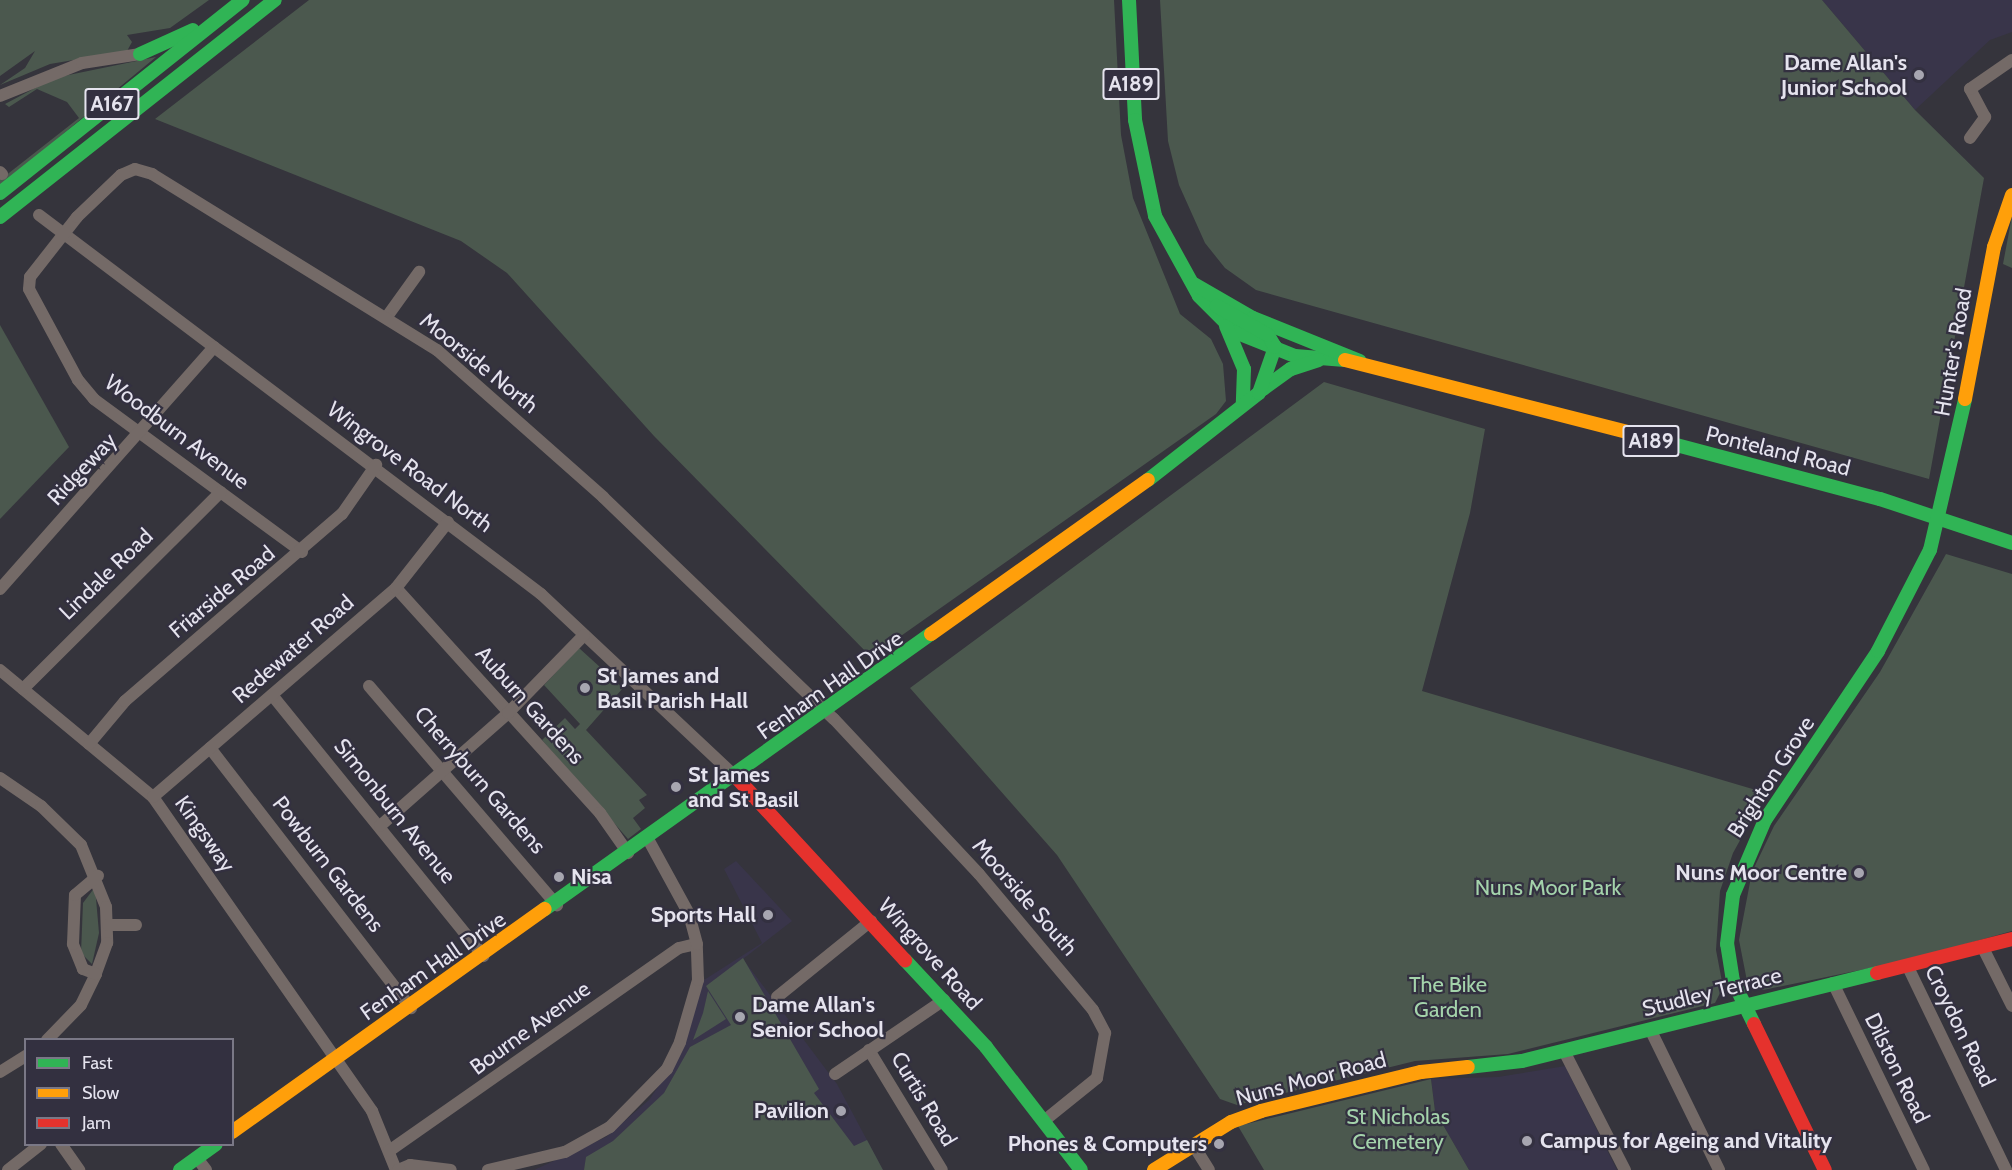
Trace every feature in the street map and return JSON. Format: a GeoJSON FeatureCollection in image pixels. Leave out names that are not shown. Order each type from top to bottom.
{"type":"FeatureCollection","features":[{"type":"Feature","properties":{"kind":"main road","name":"A167"},"geometry":{"type":"LineString","coordinates":[[0,193],[243,0]]}},
{"type":"Feature","properties":{"kind":"main road","name":"A167"},"geometry":{"type":"LineString","coordinates":[[0,216],[275,0]]}},
{"type":"Feature","properties":{"kind":"main road","name":"A189"},"geometry":{"type":"LineString","coordinates":[[1129,0],[1130,63],[1144,174],[1160,229],[1197,287]]}},
{"type":"Feature","properties":{"kind":"main road"},"geometry":{"type":"LineString","coordinates":[[140,54],[223,16]]}},
{"type":"Feature","properties":{"kind":"main road","name":"Hunter's Road"},"geometry":{"type":"LineString","coordinates":[[1940,519],[1994,247],[2012,195]]}},
{"type":"Feature","properties":{"kind":"main road"},"geometry":{"type":"LineString","coordinates":[[1197,287],[1221,310],[1271,345]]}},
{"type":"Feature","properties":{"kind":"main road","name":"Ponteland Road"},"geometry":{"type":"LineString","coordinates":[[1197,287],[1226,326],[1271,345],[1320,360],[1361,361],[1940,519]]}},
{"type":"Feature","properties":{"kind":"main road","name":"Ponteland Road"},"geometry":{"type":"LineString","coordinates":[[1197,287],[1287,332],[1345,350],[1361,361]]}},
{"type":"Feature","properties":{"kind":"main road"},"geometry":{"type":"LineString","coordinates":[[1226,326],[1244,369],[1242,407]]}},
{"type":"Feature","properties":{"kind":"main road"},"geometry":{"type":"LineString","coordinates":[[1242,407],[1271,345],[1287,332]]}},
{"type":"Feature","properties":{"kind":"main road","name":"Fenham Hall Drive"},"geometry":{"type":"LineString","coordinates":[[234,1131],[827,713],[1242,407],[1259,393],[1271,345]]}},
{"type":"Feature","properties":{"kind":"main road"},"geometry":{"type":"LineString","coordinates":[[1259,393],[1291,369],[1320,360]]}},
{"type":"Feature","properties":{"kind":"main road","name":"A189"},"geometry":{"type":"LineString","coordinates":[[1940,519],[2012,543]]}},
{"type":"Feature","properties":{"kind":"main road","name":"Brighton Grove"},"geometry":{"type":"LineString","coordinates":[[1825,1170],[1743,1005],[1727,944],[1740,870],[1765,820],[1900,613],[1940,519]]}},
{"type":"Feature","properties":{"kind":"main road","name":"Wingrove Road"},"geometry":{"type":"LineString","coordinates":[[735,776],[944,1000],[1045,1120],[1082,1170]]}},
{"type":"Feature","properties":{"kind":"main road","name":"Studley Terrace"},"geometry":{"type":"LineString","coordinates":[[1421,1072],[1522,1061],[2012,939]]}},
{"type":"Feature","properties":{"kind":"main road","name":"Nuns Moor Road"},"geometry":{"type":"LineString","coordinates":[[1154,1170],[1261,1111],[1421,1072]]}},
{"type":"Feature","properties":{"kind":"main road"},"geometry":{"type":"LineString","coordinates":[[180,1170],[213,1146]]}},
{"type":"Feature","properties":{"kind":"street"},"geometry":{"type":"LineString","coordinates":[[0,96],[26,82],[82,63],[140,54]]}},
{"type":"Feature","properties":{"kind":"street"},"geometry":{"type":"LineString","coordinates":[[1970,138],[1985,117],[1970,89],[2012,60]]}},
{"type":"Feature","properties":{"kind":"street","name":"Moorside North"},"geometry":{"type":"LineString","coordinates":[[64,235],[121,175],[135,169],[271,243],[436,350],[586,481],[827,713]]}},
{"type":"Feature","properties":{"kind":"street","name":"Wingrove Road North"},"geometry":{"type":"LineString","coordinates":[[39,215],[376,465],[448,522],[584,635],[735,776]]}},
{"type":"Feature","properties":{"kind":"street","name":"Woodburn Avenue"},"geometry":{"type":"LineString","coordinates":[[64,235],[30,277],[29,289],[78,380],[142,435],[302,552]]}},
{"type":"Feature","properties":{"kind":"street"},"geometry":{"type":"LineString","coordinates":[[386,318],[418,272]]}},
{"type":"Feature","properties":{"kind":"street","name":"Ridgeway"},"geometry":{"type":"LineString","coordinates":[[0,589],[142,435],[214,347]]}},
{"type":"Feature","properties":{"kind":"street","name":"Friarside Road"},"geometry":{"type":"LineString","coordinates":[[88,744],[125,701],[302,552],[342,514],[376,465]]}},
{"type":"Feature","properties":{"kind":"street","name":"Lindale Road"},"geometry":{"type":"LineString","coordinates":[[22,689],[221,492]]}},
{"type":"Feature","properties":{"kind":"street","name":"Redewater Road"},"geometry":{"type":"LineString","coordinates":[[153,797],[396,588],[448,522]]}},
{"type":"Feature","properties":{"kind":"street","name":"Auburn Gardens"},"geometry":{"type":"LineString","coordinates":[[396,588],[600,813],[628,854]]}},
{"type":"Feature","properties":{"kind":"street"},"geometry":{"type":"LineString","coordinates":[[380,826],[508,713],[584,635]]}},
{"type":"Feature","properties":{"kind":"street","name":"Kingsway"},"geometry":{"type":"LineString","coordinates":[[0,670],[153,797],[372,1112],[397,1170]]}},
{"type":"Feature","properties":{"kind":"street","name":"Cherryburn Gardens"},"geometry":{"type":"LineString","coordinates":[[369,686],[527,864],[556,905]]}},
{"type":"Feature","properties":{"kind":"street","name":"Simonburn Avenue"},"geometry":{"type":"LineString","coordinates":[[272,694],[483,956]]}},
{"type":"Feature","properties":{"kind":"street","name":"Moorside South"},"geometry":{"type":"LineString","coordinates":[[827,713],[979,874],[1093,1010],[1105,1033],[1097,1078],[1045,1120]]}},
{"type":"Feature","properties":{"kind":"street","name":"Powburn Gardens"},"geometry":{"type":"LineString","coordinates":[[210,748],[411,1008]]}},
{"type":"Feature","properties":{"kind":"street"},"geometry":{"type":"LineString","coordinates":[[0,778],[60,823],[98,876],[108,925],[96,974],[81,1005],[49,1038]]}},
{"type":"Feature","properties":{"kind":"street"},"geometry":{"type":"LineString","coordinates":[[488,1170],[582,1145],[640,1101],[667,1069],[692,1012],[697,944],[689,914],[648,839]]}},
{"type":"Feature","properties":{"kind":"street"},"geometry":{"type":"LineString","coordinates":[[96,974],[83,969],[73,944],[75,895],[98,876]]}},
{"type":"Feature","properties":{"kind":"street"},"geometry":{"type":"LineString","coordinates":[[777,997],[871,921]]}},
{"type":"Feature","properties":{"kind":"street"},"geometry":{"type":"LineString","coordinates":[[108,925],[136,925]]}},
{"type":"Feature","properties":{"kind":"street","name":"Bourne Avenue"},"geometry":{"type":"LineString","coordinates":[[389,1151],[679,948],[697,944]]}},
{"type":"Feature","properties":{"kind":"street"},"geometry":{"type":"LineString","coordinates":[[1982,946],[2012,1006]]}},
{"type":"Feature","properties":{"kind":"street","name":"Croydon Road"},"geometry":{"type":"LineString","coordinates":[[1907,965],[2006,1170]]}},
{"type":"Feature","properties":{"kind":"street","name":"Dilston Road"},"geometry":{"type":"LineString","coordinates":[[1833,983],[1924,1170]]}},
{"type":"Feature","properties":{"kind":"street"},"geometry":{"type":"LineString","coordinates":[[835,1074],[944,1000]]}},
{"type":"Feature","properties":{"kind":"street"},"geometry":{"type":"LineString","coordinates":[[1650,1029],[1719,1170]]}},
{"type":"Feature","properties":{"kind":"street","name":"Curtis Road"},"geometry":{"type":"LineString","coordinates":[[869,1050],[942,1170]]}},
{"type":"Feature","properties":{"kind":"street"},"geometry":{"type":"LineString","coordinates":[[1564,1051],[1625,1170]]}},
{"type":"Feature","properties":{"kind":"street"},"geometry":{"type":"LineString","coordinates":[[0,1072],[24,1057]]}},
{"type":"Feature","properties":{"kind":"street"},"geometry":{"type":"LineString","coordinates":[[8,1170],[38,1146]]}},
{"type":"Feature","properties":{"kind":"street"},"geometry":{"type":"LineString","coordinates":[[62,1146],[79,1170]]}},
{"type":"Feature","properties":{"kind":"street"},"geometry":{"type":"LineString","coordinates":[[1194,1146],[1209,1170]]}},
{"type":"Feature","properties":{"kind":"street"},"geometry":{"type":"LineString","coordinates":[[197,1158],[206,1170]]}},
{"type":"Feature","properties":{"kind":"street"},"geometry":{"type":"LineString","coordinates":[[397,1170],[410,1165],[451,1170]]}},
{"type":"Feature","properties":{"kind":"shaded area","name":"Dame Allan's Junior School"},"geometry":{"type":"Polygon","coordinates":[[[1822,0],[2012,0],[2012,32],[1990,40],[1915,110],[1822,0]]]}},
{"type":"Feature","properties":{"kind":"shaded area","name":"Dame Allan's Senior School"},"geometry":{"type":"Polygon","coordinates":[[[736,861],[792,921],[743,959],[837,1084],[883,1170],[534,1170],[606,1137],[649,1100],[682,1052],[704,980],[762,943],[724,869],[736,861]]]}},
{"type":"Feature","properties":{"kind":"shaded area","name":"Campus for Ageing and Vitality"},"geometry":{"type":"Polygon","coordinates":[[[1565,1066],[1617,1170],[1469,1170],[1435,1111],[1431,1079],[1498,1077],[1565,1066]]]}},
{"type":"Feature","properties":{"kind":"green space"},"geometry":{"type":"Polygon","coordinates":[[[0,0],[209,0],[170,28],[127,35],[132,42],[127,51],[50,64],[0,85],[25,68],[35,51],[0,76],[0,0]]]}},
{"type":"Feature","properties":{"kind":"green space"},"geometry":{"type":"Polygon","coordinates":[[[309,0],[1114,0],[1121,135],[1133,198],[1180,314],[1211,339],[1223,364],[1226,401],[1216,414],[871,657],[654,436],[507,273],[461,241],[155,119],[309,0]]]}},
{"type":"Feature","properties":{"kind":"green space"},"geometry":{"type":"Polygon","coordinates":[[[1160,0],[1822,0],[1915,110],[1984,178],[1929,479],[1256,290],[1225,268],[1205,243],[1179,185],[1168,141],[1160,0]]]}},
{"type":"Feature","properties":{"kind":"green space"},"geometry":{"type":"Polygon","coordinates":[[[156,57],[0,186],[0,180],[79,118],[67,102],[37,89],[9,107],[5,104],[54,78],[156,57]]]}},
{"type":"Feature","properties":{"kind":"green space"},"geometry":{"type":"Polygon","coordinates":[[[2012,216],[2012,268],[2003,264],[2012,216]]]}},
{"type":"Feature","properties":{"kind":"green space"},"geometry":{"type":"Polygon","coordinates":[[[0,325],[69,447],[0,519],[0,325]]]}},
{"type":"Feature","properties":{"kind":"green space"},"geometry":{"type":"Polygon","coordinates":[[[1324,382],[1485,429],[1470,513],[1422,691],[1766,793],[1733,853],[1720,891],[1716,950],[1723,987],[1715,1003],[1508,1054],[1415,1061],[1237,1105],[1220,1099],[1057,855],[910,688],[1324,382]]]}},
{"type":"Feature","properties":{"kind":"green space"},"geometry":{"type":"Polygon","coordinates":[[[1946,554],[2012,574],[2012,931],[1909,960],[1763,990],[1747,981],[1739,940],[1752,872],[1774,826],[1880,672],[1946,554]]]}},
{"type":"Feature","properties":{"kind":"green space"},"geometry":{"type":"Polygon","coordinates":[[[579,648],[623,688],[586,730],[647,795],[639,800],[645,808],[633,818],[641,829],[628,839],[542,740],[565,718],[575,729],[580,724],[544,685],[579,648]]]}},
{"type":"Feature","properties":{"kind":"green space"},"geometry":{"type":"Polygon","coordinates":[[[95,887],[99,933],[92,964],[81,953],[83,903],[95,887]]]}},
{"type":"Feature","properties":{"kind":"green space","name":"Dame Allan's Senior School"},"geometry":{"type":"Polygon","coordinates":[[[743,958],[819,1089],[814,1093],[854,1146],[867,1140],[883,1170],[584,1170],[586,1157],[613,1141],[664,1093],[690,1047],[731,1025],[706,986],[743,958]]]}},
{"type":"Feature","properties":{"kind":"green space"},"geometry":{"type":"Polygon","coordinates":[[[708,991],[726,1019],[693,1040],[703,1013],[708,991]]]}},
{"type":"Feature","properties":{"kind":"green space","name":"St Nicholas Cemetery"},"geometry":{"type":"Polygon","coordinates":[[[1431,1079],[1435,1111],[1469,1170],[1264,1170],[1238,1126],[1431,1079]]]}},
{"type":"Feature","properties":{"kind":"traffic: fast"},"geometry":{"type":"LineString","coordinates":[[0,193],[243,0]]}},
{"type":"Feature","properties":{"kind":"traffic: fast"},"geometry":{"type":"LineString","coordinates":[[0,217],[275,0]]}},
{"type":"Feature","properties":{"kind":"traffic: fast"},"geometry":{"type":"LineString","coordinates":[[1129,0],[1135,120],[1155,216],[1199,296],[1235,332],[1295,356],[1345,360]]}},
{"type":"Feature","properties":{"kind":"traffic: fast"},"geometry":{"type":"LineString","coordinates":[[140,54],[193,30]]}},
{"type":"Feature","properties":{"kind":"traffic: fast"},"geometry":{"type":"LineString","coordinates":[[1194,284],[1253,318],[1360,361]]}},
{"type":"Feature","properties":{"kind":"traffic: fast"},"geometry":{"type":"LineString","coordinates":[[1148,480],[1259,393],[1275,347],[1268,335],[1217,306]]}},
{"type":"Feature","properties":{"kind":"traffic: fast"},"geometry":{"type":"LineString","coordinates":[[1226,326],[1244,369],[1243,404]]}},
{"type":"Feature","properties":{"kind":"traffic: fast"},"geometry":{"type":"LineString","coordinates":[[1263,389],[1291,369],[1319,360]]}},
{"type":"Feature","properties":{"kind":"traffic: fast"},"geometry":{"type":"LineString","coordinates":[[1754,1024],[1733,981],[1727,944],[1733,895],[1765,820],[1878,651],[1930,550],[1965,399]]}},
{"type":"Feature","properties":{"kind":"traffic: fast"},"geometry":{"type":"LineString","coordinates":[[1635,434],[1880,499],[2012,543]]}},
{"type":"Feature","properties":{"kind":"traffic: fast"},"geometry":{"type":"LineString","coordinates":[[545,909],[931,634]]}},
{"type":"Feature","properties":{"kind":"traffic: fast"},"geometry":{"type":"LineString","coordinates":[[905,960],[986,1047],[1081,1170]]}},
{"type":"Feature","properties":{"kind":"traffic: fast"},"geometry":{"type":"LineString","coordinates":[[1468,1067],[1522,1061],[1877,973]]}},
{"type":"Feature","properties":{"kind":"traffic: fast"},"geometry":{"type":"LineString","coordinates":[[180,1170],[213,1146]]}},
{"type":"Feature","properties":{"kind":"traffic: slow"},"geometry":{"type":"LineString","coordinates":[[1965,399],[1994,247],[2012,195]]}},
{"type":"Feature","properties":{"kind":"traffic: slow"},"geometry":{"type":"LineString","coordinates":[[1345,360],[1635,434]]}},
{"type":"Feature","properties":{"kind":"traffic: slow"},"geometry":{"type":"LineString","coordinates":[[931,634],[1148,480]]}},
{"type":"Feature","properties":{"kind":"traffic: slow"},"geometry":{"type":"LineString","coordinates":[[234,1131],[545,909]]}},
{"type":"Feature","properties":{"kind":"traffic: slow"},"geometry":{"type":"LineString","coordinates":[[1154,1170],[1231,1122],[1261,1111],[1421,1072],[1468,1067]]}},
{"type":"Feature","properties":{"kind":"traffic: jam"},"geometry":{"type":"LineString","coordinates":[[735,776],[905,960]]}},
{"type":"Feature","properties":{"kind":"traffic: jam"},"geometry":{"type":"LineString","coordinates":[[1877,973],[2012,939]]}},
{"type":"Feature","properties":{"kind":"traffic: jam"},"geometry":{"type":"LineString","coordinates":[[1754,1024],[1825,1170]]}},
{"type":"Feature","properties":{"kind":"place","name":"Dame Allan's Junior School"},"geometry":{"type":"Point","coordinates":[1919,75]}},
{"type":"Feature","properties":{"kind":"place","name":"St James and Basil Parish Hall"},"geometry":{"type":"Point","coordinates":[585,688]}},
{"type":"Feature","properties":{"kind":"place","name":"St James and St Basil"},"geometry":{"type":"Point","coordinates":[676,787]}},
{"type":"Feature","properties":{"kind":"place","name":"Nuns Moor Centre"},"geometry":{"type":"Point","coordinates":[1859,873]}},
{"type":"Feature","properties":{"kind":"place","name":"Nisa"},"geometry":{"type":"Point","coordinates":[559,877]}},
{"type":"Feature","properties":{"kind":"place","name":"Sports Hall"},"geometry":{"type":"Point","coordinates":[768,915]}},
{"type":"Feature","properties":{"kind":"place","name":"Dame Allan's Senior School"},"geometry":{"type":"Point","coordinates":[740,1017]}},
{"type":"Feature","properties":{"kind":"place","name":"Pavilion"},"geometry":{"type":"Point","coordinates":[841,1111]}},
{"type":"Feature","properties":{"kind":"place","name":"Campus for Ageing and Vitality"},"geometry":{"type":"Point","coordinates":[1527,1141]}},
{"type":"Feature","properties":{"kind":"place","name":"Phones & Computers"},"geometry":{"type":"Point","coordinates":[1219,1144]}},
{"type":"Feature","properties":{"kind":"park label","name":"Nuns Moor Park"},"geometry":{"type":"Point","coordinates":[1548,888]}},
{"type":"Feature","properties":{"kind":"park label","name":"The Bike Garden"},"geometry":{"type":"Point","coordinates":[1448,996]}}]}
